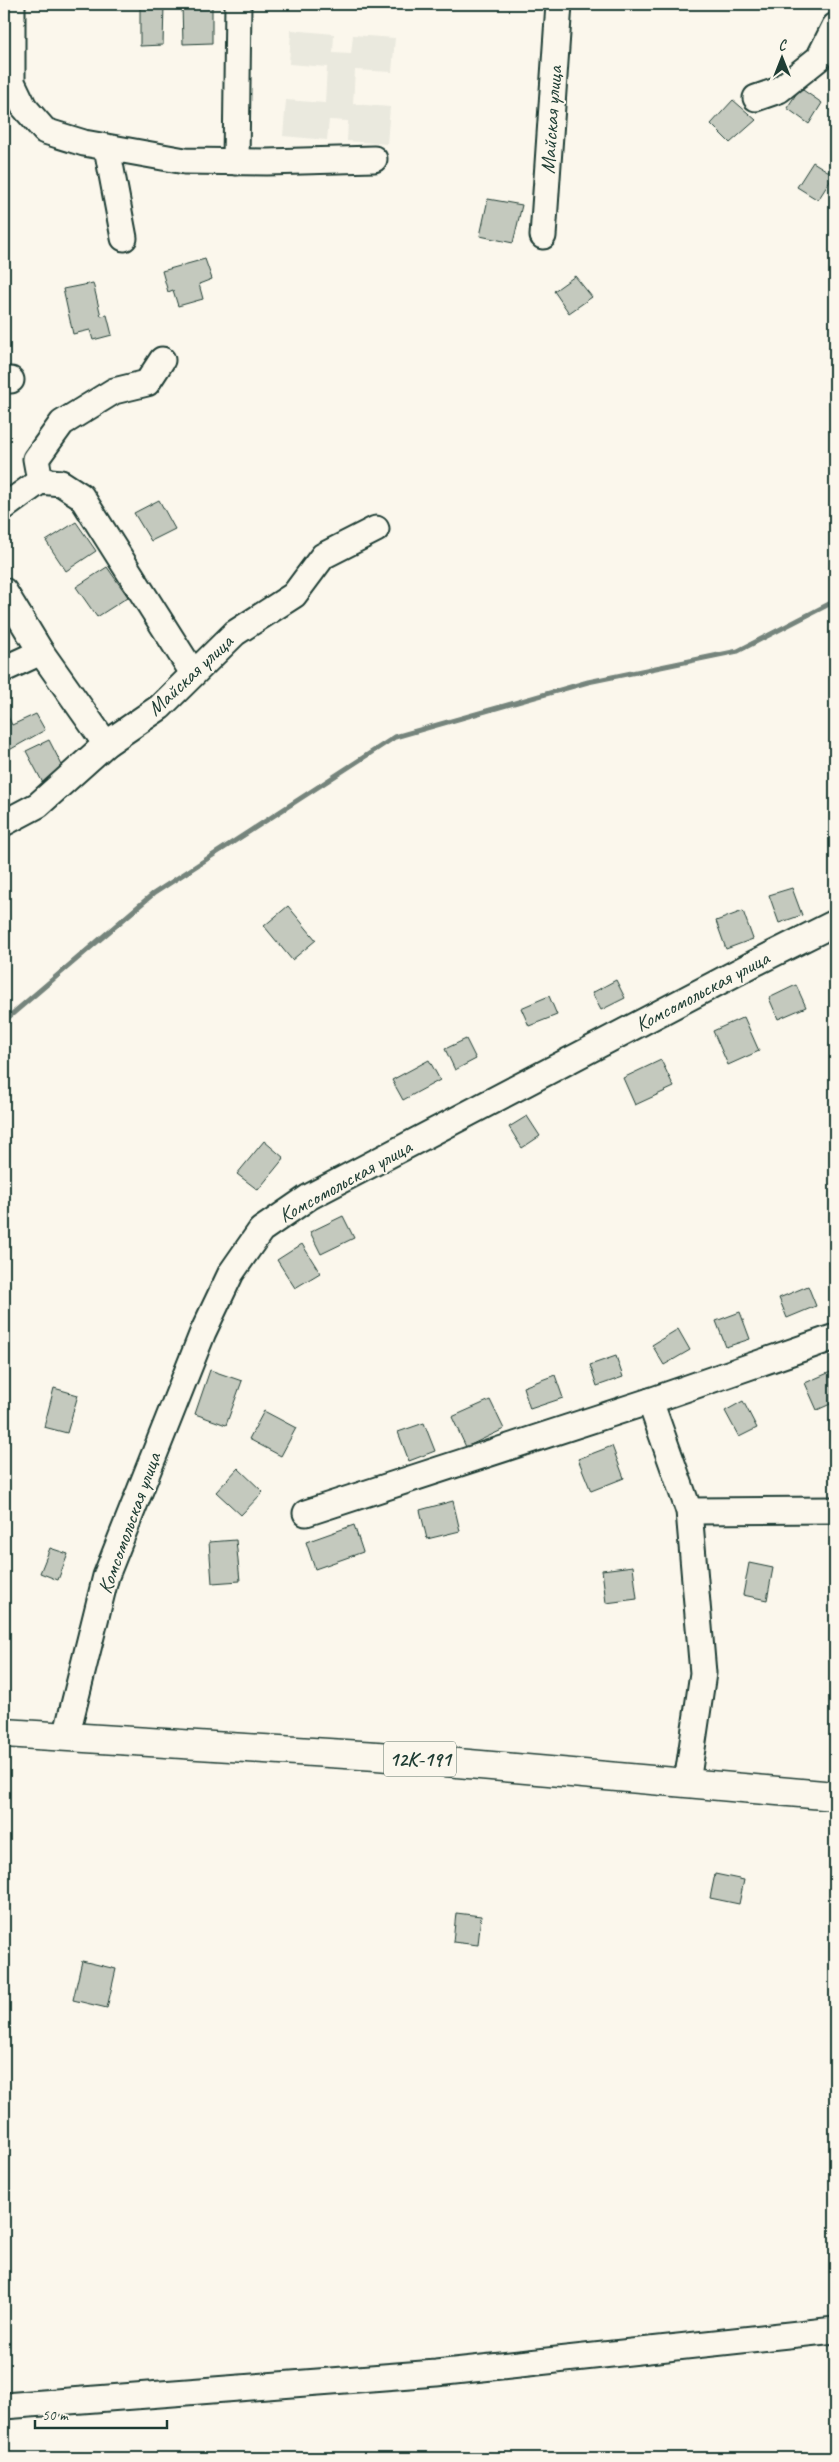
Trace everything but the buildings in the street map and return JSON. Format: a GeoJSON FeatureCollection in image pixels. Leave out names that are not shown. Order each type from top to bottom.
{"type":"FeatureCollection","features":[{"type":"Feature","properties":{"kind":"main road","name":"12К-191"},"geometry":{"type":"LineString","coordinates":[[4,1733],[377,1756],[835,1796]]}},
{"type":"Feature","properties":{"kind":"street"},"geometry":{"type":"LineString","coordinates":[[12,4],[12,82],[24,107],[45,131],[106,148],[185,162],[374,159]]}},
{"type":"Feature","properties":{"kind":"street"},"geometry":{"type":"LineString","coordinates":[[236,162],[238,4]]}},
{"type":"Feature","properties":{"kind":"street","name":"Майская улица"},"geometry":{"type":"LineString","coordinates":[[543,236],[559,4]]}},
{"type":"Feature","properties":{"kind":"street"},"geometry":{"type":"LineString","coordinates":[[756,98],[779,90],[819,58],[835,26]]}},
{"type":"Feature","properties":{"kind":"street"},"geometry":{"type":"LineString","coordinates":[[106,148],[124,238]]}},
{"type":"Feature","properties":{"kind":"street"},"geometry":{"type":"LineString","coordinates":[[40,481],[36,459],[62,423],[114,391],[147,383],[162,360]]}},
{"type":"Feature","properties":{"kind":"street"},"geometry":{"type":"LineString","coordinates":[[4,507],[40,481],[61,483],[81,496],[193,673]]}},
{"type":"Feature","properties":{"kind":"street","name":"Майская улица"},"geometry":{"type":"LineString","coordinates":[[4,823],[38,806],[106,744],[160,707],[235,633],[294,595],[323,556],[376,529]]}},
{"type":"Feature","properties":{"kind":"street"},"geometry":{"type":"LineString","coordinates":[[4,591],[40,652],[106,744]]}},
{"type":"Feature","properties":{"kind":"street"},"geometry":{"type":"LineString","coordinates":[[4,669],[40,652]]}},
{"type":"Feature","properties":{"kind":"street","name":"Комсомольская улица"},"geometry":{"type":"LineString","coordinates":[[66,1737],[106,1576],[203,1332],[231,1272],[261,1230],[309,1197],[835,923]]}},
{"type":"Feature","properties":{"kind":"street"},"geometry":{"type":"LineString","coordinates":[[306,1513],[835,1337]]}},
{"type":"Feature","properties":{"kind":"street"},"geometry":{"type":"LineString","coordinates":[[650,1400],[689,1512],[703,1673],[687,1783]]}},
{"type":"Feature","properties":{"kind":"street"},"geometry":{"type":"LineString","coordinates":[[689,1512],[835,1510]]}},
{"type":"Feature","properties":{"kind":"street"},"geometry":{"type":"LineString","coordinates":[[4,2406],[436,2373],[835,2330]]}},
{"type":"Feature","properties":{"kind":"shaded area"},"geometry":{"type":"Polygon","coordinates":[[[291,30],[334,34],[333,53],[351,54],[353,35],[395,38],[392,72],[355,70],[353,104],[390,107],[387,144],[347,141],[348,121],[329,120],[327,140],[283,136],[286,100],[325,103],[327,67],[289,64],[291,30]]]}},
{"type":"Feature","properties":{"kind":"waterway"},"geometry":{"type":"LineString","coordinates":[[4,1021],[153,894],[395,737],[588,682],[738,651],[835,601]]}}]}
